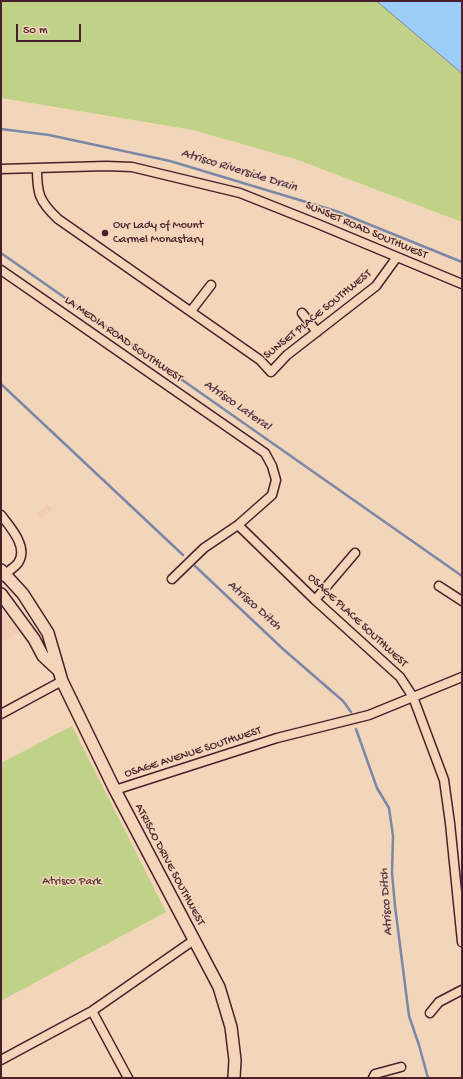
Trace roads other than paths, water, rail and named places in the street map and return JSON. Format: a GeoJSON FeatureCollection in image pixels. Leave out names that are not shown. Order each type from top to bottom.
{"type":"FeatureCollection","features":[{"type":"Feature","properties":{"kind":"main road","name":"ATRISCO DRIVE SOUTHWEST"},"geometry":{"type":"LineString","coordinates":[[2,574],[23,594],[48,633],[62,681],[115,790],[219,987],[232,1026],[235,1060],[234,1078]]}},
{"type":"Feature","properties":{"kind":"main road","name":"ATRISCO DRIVE SOUTHWEST"},"geometry":{"type":"LineString","coordinates":[[1,594],[34,639],[43,656],[58,670]]}},
{"type":"Feature","properties":{"kind":"street","name":"SUNSET ROAD SOUTHWEST"},"geometry":{"type":"LineString","coordinates":[[1,169],[106,166],[132,167],[240,194],[318,224],[462,284]]}},
{"type":"Feature","properties":{"kind":"street","name":"SUNSET PLACE SOUTHWEST"},"geometry":{"type":"LineString","coordinates":[[37,168],[37,188],[41,201],[58,219],[260,360],[271,372],[287,355],[376,286],[397,257]]}},
{"type":"Feature","properties":{"kind":"street","name":"LA MEDIA ROAD SOUTHWEST"},"geometry":{"type":"LineString","coordinates":[[1,270],[265,454],[272,466],[276,480],[272,495],[238,525],[204,548],[172,579]]}},
{"type":"Feature","properties":{"kind":"street"},"geometry":{"type":"LineString","coordinates":[[192,312],[211,285]]}},
{"type":"Feature","properties":{"kind":"street"},"geometry":{"type":"LineString","coordinates":[[302,313],[317,332]]}},
{"type":"Feature","properties":{"kind":"street"},"geometry":{"type":"LineString","coordinates":[[1,515],[18,539],[21,549],[21,557],[17,564],[2,574]]}},
{"type":"Feature","properties":{"kind":"street","name":"OSAGE PLACE SOUTHWEST"},"geometry":{"type":"LineString","coordinates":[[238,525],[315,600],[400,677],[412,697],[444,780],[450,823],[462,942]]}},
{"type":"Feature","properties":{"kind":"street"},"geometry":{"type":"LineString","coordinates":[[315,600],[355,553]]}},
{"type":"Feature","properties":{"kind":"street"},"geometry":{"type":"LineString","coordinates":[[439,586],[462,600]]}},
{"type":"Feature","properties":{"kind":"street","name":"OSAGE AVENUE SOUTHWEST"},"geometry":{"type":"LineString","coordinates":[[115,790],[277,738],[335,725],[369,715],[462,677]]}},
{"type":"Feature","properties":{"kind":"street"},"geometry":{"type":"LineString","coordinates":[[1,714],[62,681]]}},
{"type":"Feature","properties":{"kind":"street"},"geometry":{"type":"LineString","coordinates":[[1,1060],[92,1011],[194,940]]}},
{"type":"Feature","properties":{"kind":"street"},"geometry":{"type":"LineString","coordinates":[[430,1014],[439,1002],[462,990]]}},
{"type":"Feature","properties":{"kind":"street"},"geometry":{"type":"LineString","coordinates":[[92,1011],[128,1078]]}},
{"type":"Feature","properties":{"kind":"street"},"geometry":{"type":"LineString","coordinates":[[373,1078],[375,1074],[401,1067]]}},
{"type":"Feature","properties":{"kind":"water"},"geometry":{"type":"Polygon","coordinates":[[[377,1],[462,1],[462,73],[377,1]]]}},
{"type":"Feature","properties":{"kind":"waterway","name":"Atrisco Riverside Drain"},"geometry":{"type":"LineString","coordinates":[[1,129],[49,135],[170,161],[336,211],[462,262]]}},
{"type":"Feature","properties":{"kind":"waterway","name":"Atrisco Lateral"},"geometry":{"type":"LineString","coordinates":[[1,253],[462,576]]}},
{"type":"Feature","properties":{"kind":"waterway"},"geometry":{"type":"LineString","coordinates":[[1,384],[183,555]]}},
{"type":"Feature","properties":{"kind":"waterway","name":"Atrisco Ditch"},"geometry":{"type":"LineString","coordinates":[[195,566],[283,649],[343,701],[351,712]]}},
{"type":"Feature","properties":{"kind":"waterway","name":"Atrisco Ditch"},"geometry":{"type":"LineString","coordinates":[[356,729],[377,788],[389,808],[393,836],[392,873],[395,906],[409,1016],[428,1078]]}},
{"type":"Feature","properties":{"kind":"place","name":"Our Lady of Mount Carmel Monastary"},"geometry":{"type":"Point","coordinates":[105,233]}},
{"type":"Feature","properties":{"kind":"park label","name":"Atrisco Park"},"geometry":{"type":"Point","coordinates":[72,882]}}]}
